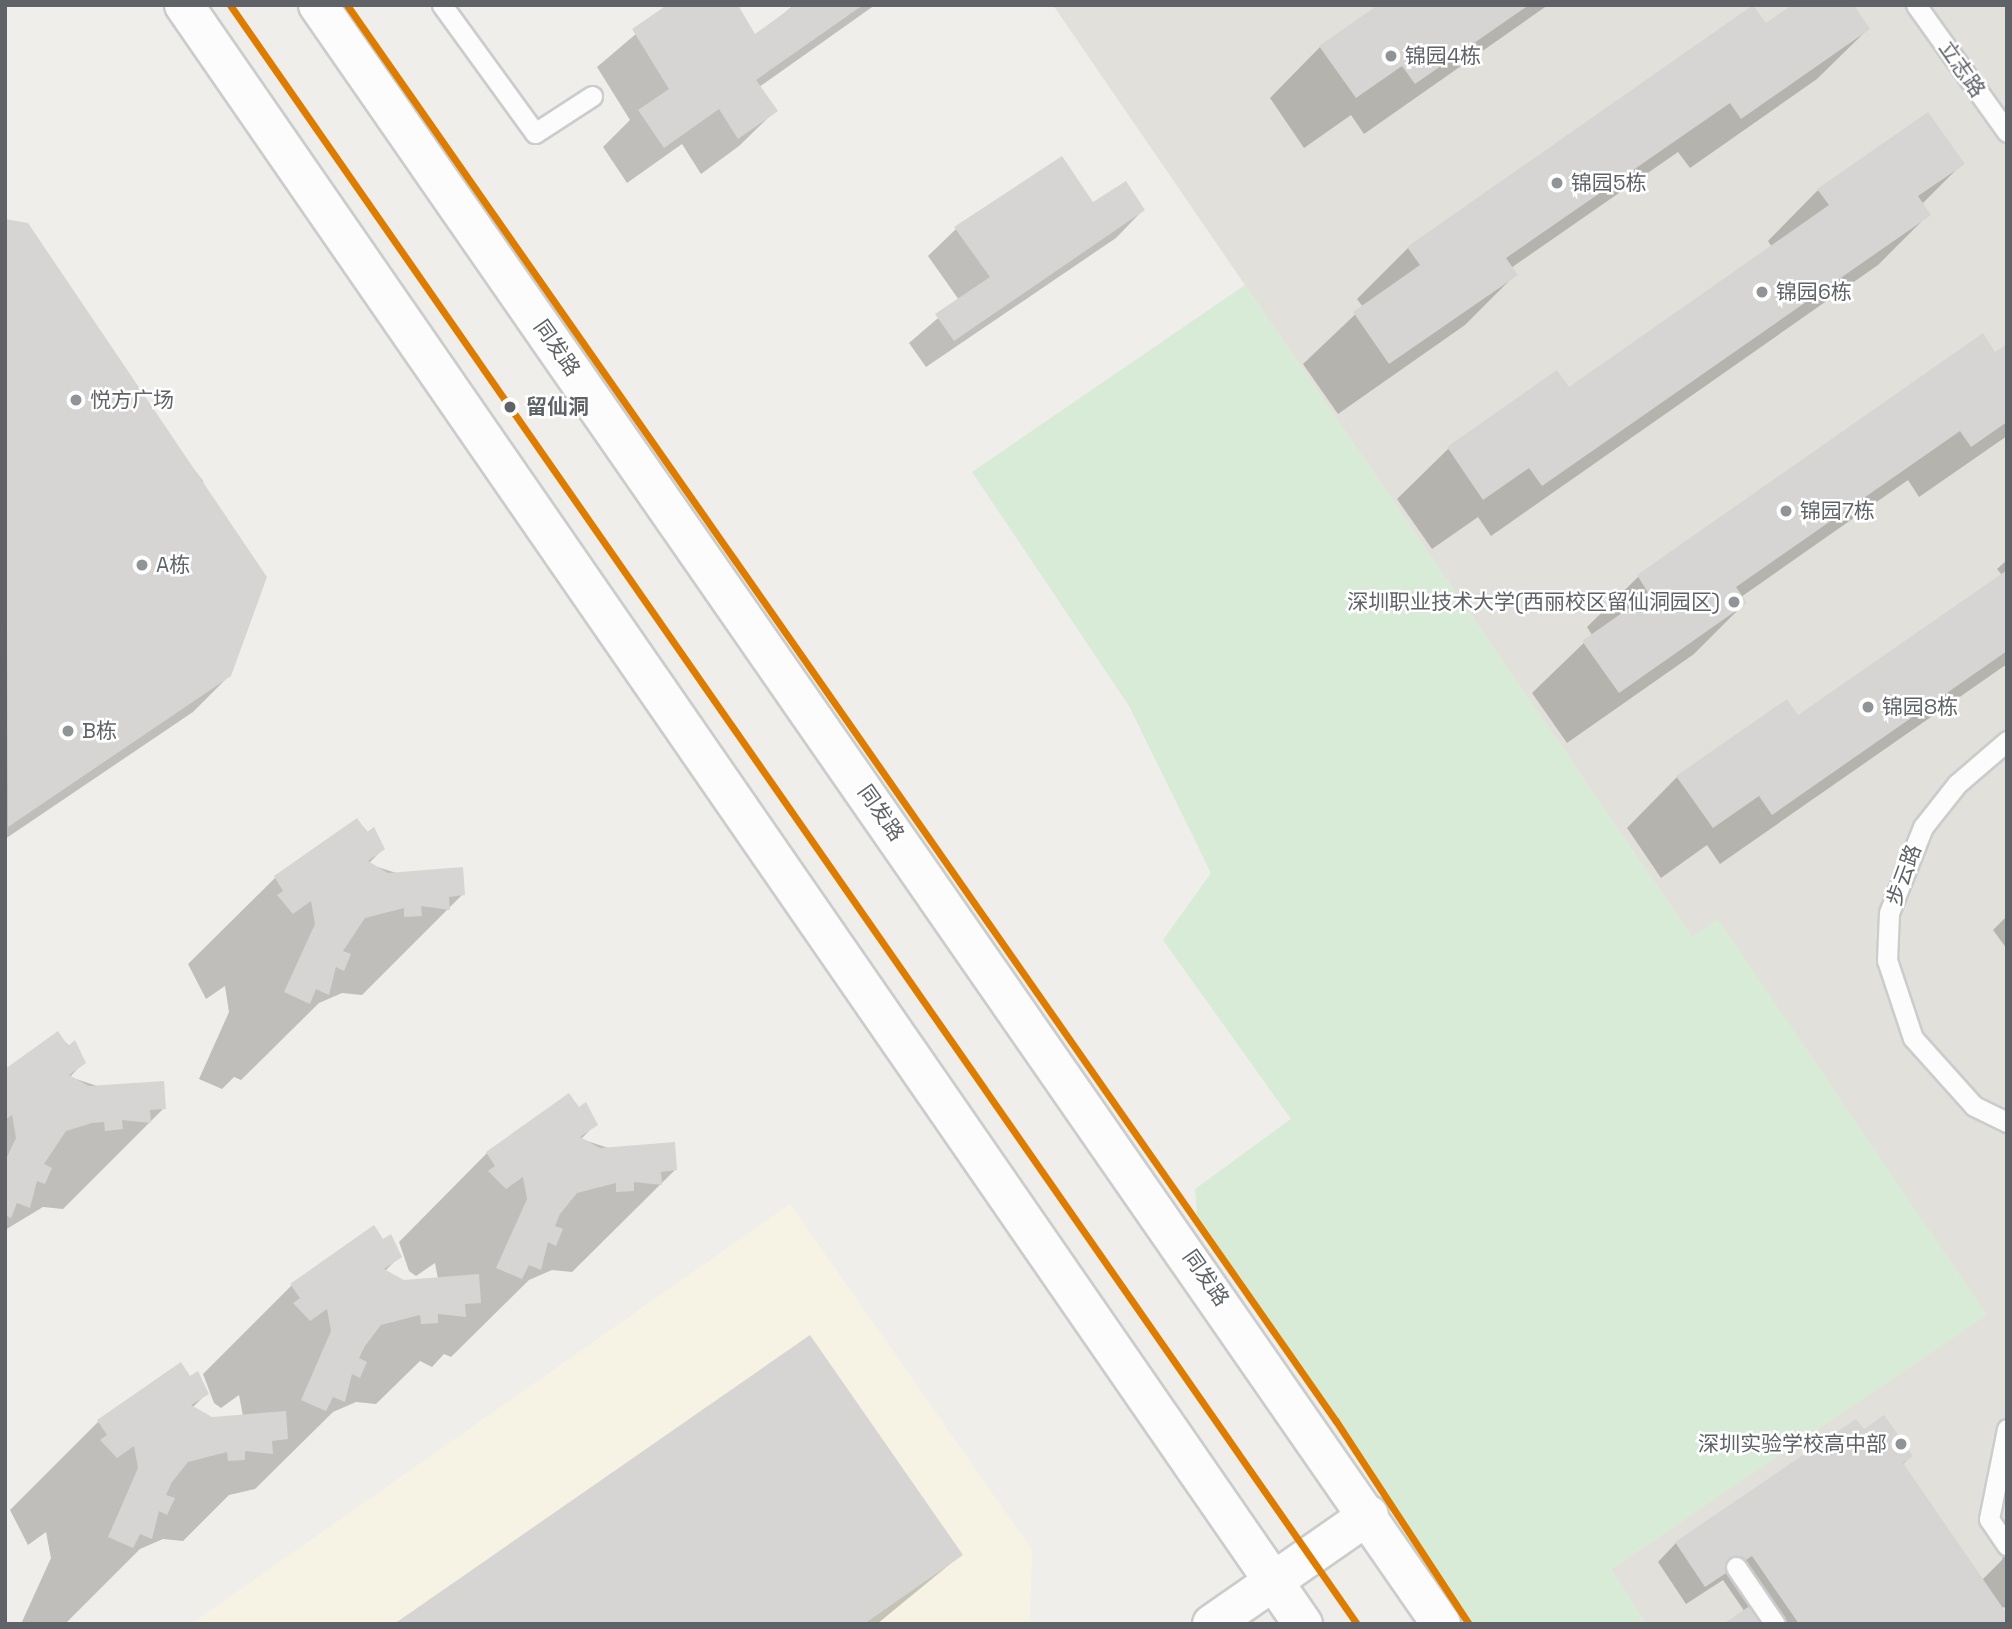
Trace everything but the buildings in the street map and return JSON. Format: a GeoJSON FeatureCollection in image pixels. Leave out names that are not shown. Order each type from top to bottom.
{"type":"FeatureCollection","features":[{"type":"Feature","properties":{"kind":"main road"},"geometry":{"type":"LineString","coordinates":[[184,5],[1303,1624]]}},
{"type":"Feature","properties":{"kind":"main road","name":"同发路"},"geometry":{"type":"LineString","coordinates":[[318,5],[1369,1515],[1441,1624]]}},
{"type":"Feature","properties":{"kind":"main road"},"geometry":{"type":"LineString","coordinates":[[1212,1624],[1369,1515]]}},
{"type":"Feature","properties":{"kind":"lane"},"geometry":{"type":"LineString","coordinates":[[442,5],[535,133],[592,96]]}},
{"type":"Feature","properties":{"kind":"lane","name":"立志路"},"geometry":{"type":"LineString","coordinates":[[1916,5],[2007,132]]}},
{"type":"Feature","properties":{"kind":"lane","name":"步云路"},"geometry":{"type":"LineString","coordinates":[[2007,741],[1957,784],[1923,827],[1889,913],[1887,960],[1913,1038],[1974,1106],[2007,1122]]}},
{"type":"Feature","properties":{"kind":"lane"},"geometry":{"type":"LineString","coordinates":[[2007,1429],[1989,1519],[2007,1546]]}},
{"type":"Feature","properties":{"kind":"lane"},"geometry":{"type":"LineString","coordinates":[[1736,1567],[1775,1624]]}},
{"type":"Feature","properties":{"kind":"shaded area","name":"深圳职业技术大学(西丽校区留仙洞园区)"},"geometry":{"type":"Polygon","coordinates":[[[1053,5],[2007,5],[2007,1624],[1646,1624],[1611,1569],[1986,1315],[1717,920],[1692,937],[1053,5]]]}},
{"type":"Feature","properties":{"kind":"shaded area"},"geometry":{"type":"Polygon","coordinates":[[[790,1204],[1032,1550],[1030,1624],[191,1624],[790,1204]]]}},
{"type":"Feature","properties":{"kind":"green space"},"geometry":{"type":"Polygon","coordinates":[[[1245,285],[1692,937],[1718,919],[1987,1315],[1611,1569],[1646,1624],[1473,1624],[1198,1225],[1195,1189],[1291,1119],[1163,940],[1211,873],[1129,706],[972,472],[1245,285]]]}},
{"type":"Feature","properties":{"kind":"transit line"},"geometry":{"type":"LineString","coordinates":[[230,5],[1357,1624]]}},
{"type":"Feature","properties":{"kind":"transit line"},"geometry":{"type":"LineString","coordinates":[[347,5],[1336,1421],[1469,1624]]}},
{"type":"Feature","properties":{"kind":"place","name":"锦园4栋"},"geometry":{"type":"Point","coordinates":[1391,56]}},
{"type":"Feature","properties":{"kind":"place","name":"锦园5栋"},"geometry":{"type":"Point","coordinates":[1557,183]}},
{"type":"Feature","properties":{"kind":"place","name":"锦园6栋"},"geometry":{"type":"Point","coordinates":[1762,292]}},
{"type":"Feature","properties":{"kind":"place","name":"悦方广场"},"geometry":{"type":"Point","coordinates":[76,400]}},
{"type":"Feature","properties":{"kind":"place","name":"留仙洞"},"geometry":{"type":"Point","coordinates":[510,407]}},
{"type":"Feature","properties":{"kind":"place","name":"锦园7栋"},"geometry":{"type":"Point","coordinates":[1786,511]}},
{"type":"Feature","properties":{"kind":"place","name":"A栋"},"geometry":{"type":"Point","coordinates":[142,565]}},
{"type":"Feature","properties":{"kind":"place","name":"深圳职业技术大学(西丽校区留仙洞园区)"},"geometry":{"type":"Point","coordinates":[1734,602]}},
{"type":"Feature","properties":{"kind":"place","name":"锦园8栋"},"geometry":{"type":"Point","coordinates":[1868,707]}},
{"type":"Feature","properties":{"kind":"place","name":"B栋"},"geometry":{"type":"Point","coordinates":[68,731]}},
{"type":"Feature","properties":{"kind":"place","name":"深圳实验学校高中部"},"geometry":{"type":"Point","coordinates":[1901,1444]}}]}
